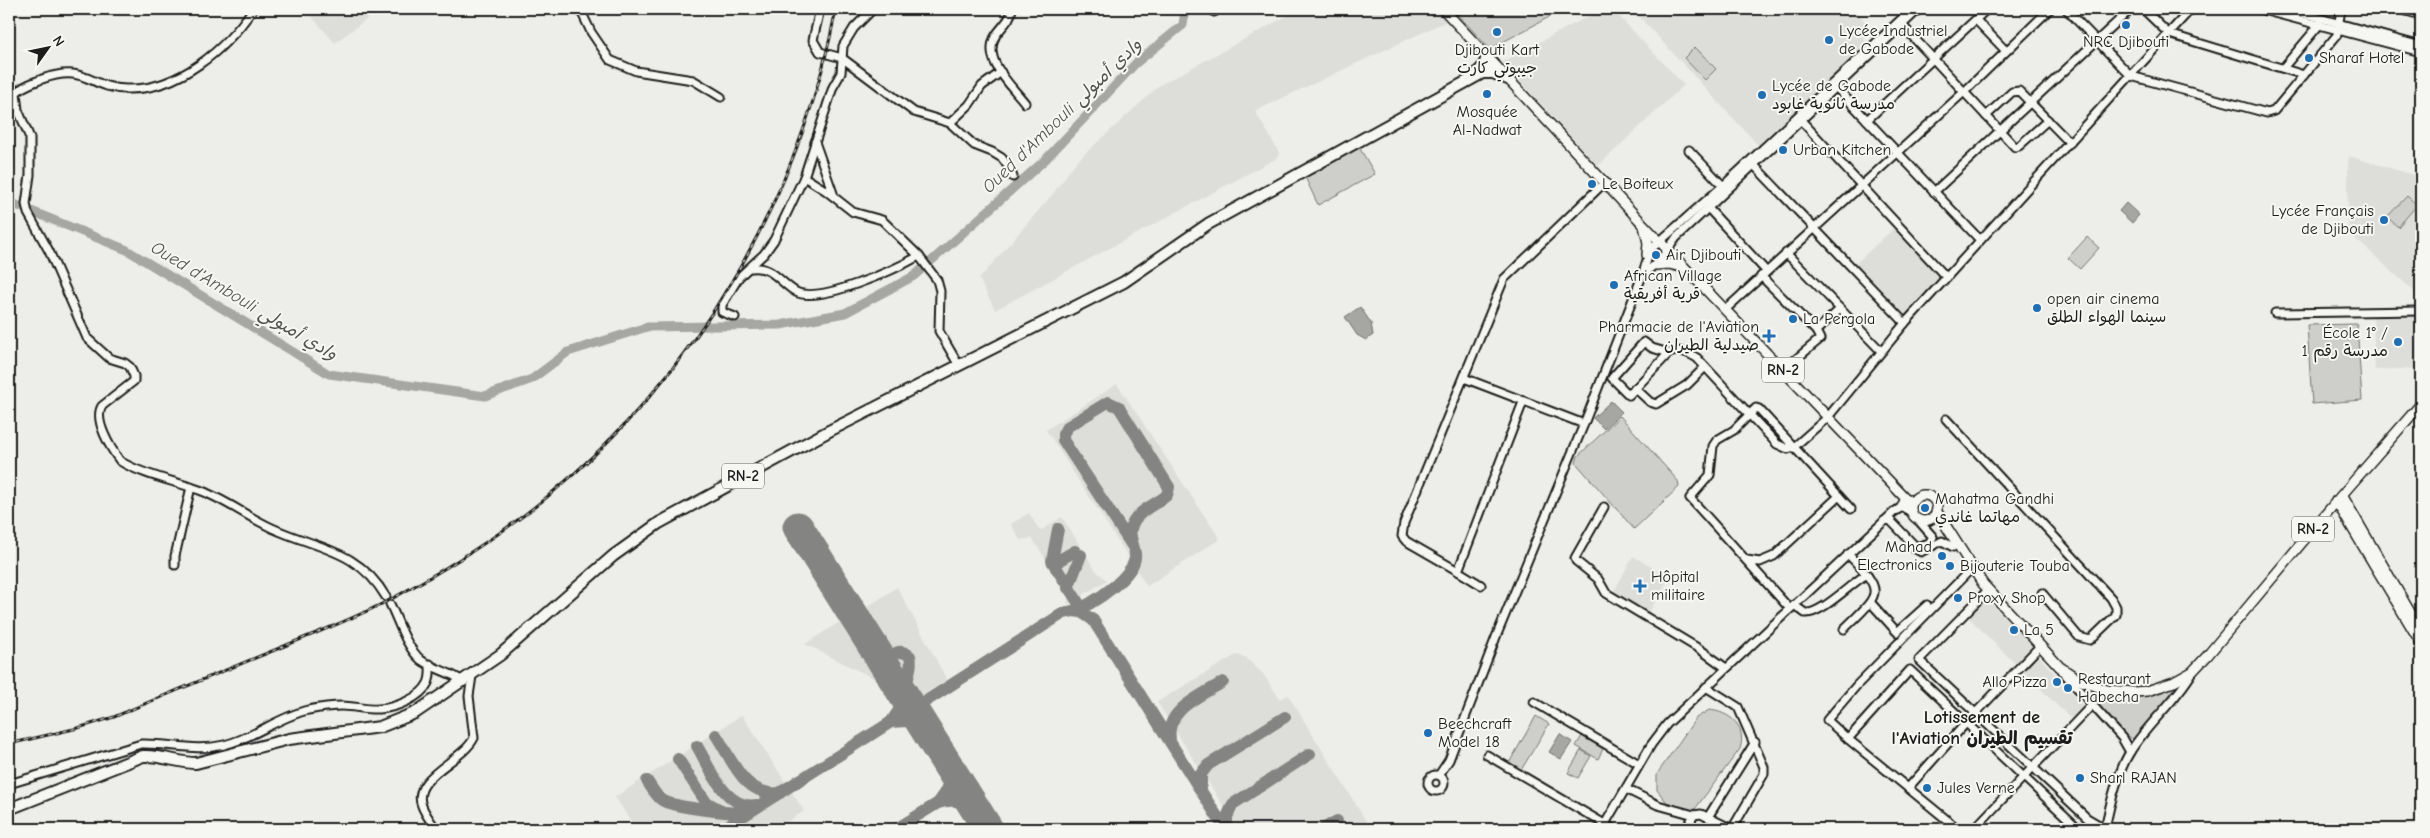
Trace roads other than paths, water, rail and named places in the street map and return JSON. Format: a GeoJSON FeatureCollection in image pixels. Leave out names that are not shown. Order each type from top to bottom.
{"type":"FeatureCollection","features":[{"type":"Feature","properties":{"kind":"highway"},"geometry":{"type":"LineString","coordinates":[[1476,74],[1484,66],[1483,52]]}},
{"type":"Feature","properties":{"kind":"highway","name":"RN-2"},"geometry":{"type":"LineString","coordinates":[[9,809],[143,756],[154,755],[196,764],[289,738],[380,727],[415,713],[468,679],[521,639],[613,556],[658,524],[739,478],[958,364],[1124,282],[1208,224],[1476,74],[1495,66]]}},
{"type":"Feature","properties":{"kind":"highway"},"geometry":{"type":"LineString","coordinates":[[1476,74],[1493,73],[1508,80]]}},
{"type":"Feature","properties":{"kind":"main road"},"geometry":{"type":"LineString","coordinates":[[1445,11],[1495,66]]}},
{"type":"Feature","properties":{"kind":"main road","name":"RN-2"},"geometry":{"type":"LineString","coordinates":[[1495,66],[1880,470],[1909,504],[1918,520]]}},
{"type":"Feature","properties":{"kind":"main road"},"geometry":{"type":"LineString","coordinates":[[1644,224],[1648,243],[1647,255]]}},
{"type":"Feature","properties":{"kind":"main road"},"geometry":{"type":"LineString","coordinates":[[1656,265],[1669,264],[1688,269]]}},
{"type":"Feature","properties":{"kind":"main road","name":"RN-2"},"geometry":{"type":"LineString","coordinates":[[1930,520],[1940,526],[1953,546],[1988,590],[2060,667],[2093,686],[2107,690],[2134,692],[2161,687],[2192,672],[2421,404]]}},
{"type":"Feature","properties":{"kind":"main road","name":"RN-2"},"geometry":{"type":"LineString","coordinates":[[1880,470],[1907,491],[1934,498],[1937,512],[1972,571]]}},
{"type":"Feature","properties":{"kind":"main road"},"geometry":{"type":"LineString","coordinates":[[1902,507],[1922,495]]}},
{"type":"Feature","properties":{"kind":"main road"},"geometry":{"type":"LineString","coordinates":[[2339,498],[2421,631]]}},
{"type":"Feature","properties":{"kind":"main road"},"geometry":{"type":"LineString","coordinates":[[2339,498],[2421,643]]}},
{"type":"Feature","properties":{"kind":"main road"},"geometry":{"type":"LineString","coordinates":[[1918,520],[1930,520],[1937,512]]}},
{"type":"Feature","properties":{"kind":"street"},"geometry":{"type":"LineString","coordinates":[[253,9],[234,33],[203,61],[192,69],[160,84],[127,89],[114,88],[72,72],[59,73],[45,78],[28,85],[16,93],[18,110],[30,138],[30,174],[26,204],[28,213],[49,251],[87,338],[108,358],[125,363],[130,367],[134,376],[130,386],[98,411],[99,420],[120,461],[225,501],[271,528],[345,556],[370,573],[386,597]]}},
{"type":"Feature","properties":{"kind":"street"},"geometry":{"type":"LineString","coordinates":[[580,9],[591,32],[610,60],[636,71],[693,80],[721,97]]}},
{"type":"Feature","properties":{"kind":"street"},"geometry":{"type":"LineString","coordinates":[[820,9],[813,40],[820,52],[842,58],[903,106],[923,116],[950,123],[974,145],[1002,158],[1013,177]]}},
{"type":"Feature","properties":{"kind":"street"},"geometry":{"type":"LineString","coordinates":[[736,317],[722,312],[720,309],[740,277],[764,254],[774,240],[804,177],[833,87],[841,73],[844,46],[854,28],[873,9]]}},
{"type":"Feature","properties":{"kind":"street"},"geometry":{"type":"LineString","coordinates":[[1012,9],[1012,14],[996,36],[992,46],[992,54],[1001,72],[1025,103]]}},
{"type":"Feature","properties":{"kind":"street"},"geometry":{"type":"LineString","coordinates":[[1445,11],[1458,9]]}},
{"type":"Feature","properties":{"kind":"street"},"geometry":{"type":"LineString","coordinates":[[1642,276],[1656,265],[1676,238],[1708,208],[1751,162],[1912,9]]}},
{"type":"Feature","properties":{"kind":"street"},"geometry":{"type":"LineString","coordinates":[[1834,84],[1919,9]]}},
{"type":"Feature","properties":{"kind":"street"},"geometry":{"type":"LineString","coordinates":[[1867,120],[1987,9]]}},
{"type":"Feature","properties":{"kind":"street"},"geometry":{"type":"LineString","coordinates":[[1726,309],[1964,92],[2050,9]]}},
{"type":"Feature","properties":{"kind":"street"},"geometry":{"type":"LineString","coordinates":[[2066,9],[2131,76],[2267,113],[2274,111],[2337,35],[2341,9]]}},
{"type":"Feature","properties":{"kind":"street"},"geometry":{"type":"LineString","coordinates":[[1934,192],[2132,9]]}},
{"type":"Feature","properties":{"kind":"street"},"geometry":{"type":"LineString","coordinates":[[2143,9],[2168,34],[2304,75]]}},
{"type":"Feature","properties":{"kind":"street"},"geometry":{"type":"LineString","coordinates":[[1669,353],[1652,348],[1644,342],[1612,378],[1629,395],[1669,353],[1678,350],[1688,353],[1706,368],[1777,444],[1788,449],[1794,447],[1828,417],[1905,323],[2191,9]]}},
{"type":"Feature","properties":{"kind":"street"},"geometry":{"type":"LineString","coordinates":[[2259,9],[2421,46]]}},
{"type":"Feature","properties":{"kind":"street"},"geometry":{"type":"LineString","coordinates":[[2287,9],[2421,52]]}},
{"type":"Feature","properties":{"kind":"street"},"geometry":{"type":"LineString","coordinates":[[2399,9],[2421,15]]}},
{"type":"Feature","properties":{"kind":"street"},"geometry":{"type":"LineString","coordinates":[[1976,20],[2006,51]]}},
{"type":"Feature","properties":{"kind":"street"},"geometry":{"type":"LineString","coordinates":[[2283,68],[2320,24]]}},
{"type":"Feature","properties":{"kind":"street"},"geometry":{"type":"LineString","coordinates":[[1902,25],[2013,146],[2017,147],[2048,120]]}},
{"type":"Feature","properties":{"kind":"street"},"geometry":{"type":"LineString","coordinates":[[950,123],[969,105],[982,86],[1001,72]]}},
{"type":"Feature","properties":{"kind":"street"},"geometry":{"type":"LineString","coordinates":[[1834,84],[1980,240]]}},
{"type":"Feature","properties":{"kind":"street"},"geometry":{"type":"LineString","coordinates":[[1986,116],[2016,91],[2022,93],[2070,143]]}},
{"type":"Feature","properties":{"kind":"street"},"geometry":{"type":"LineString","coordinates":[[1798,118],[1860,187],[1947,278]]}},
{"type":"Feature","properties":{"kind":"street"},"geometry":{"type":"LineString","coordinates":[[815,141],[835,198]]}},
{"type":"Feature","properties":{"kind":"street"},"geometry":{"type":"LineString","coordinates":[[1690,150],[1725,188]]}},
{"type":"Feature","properties":{"kind":"street"},"geometry":{"type":"LineString","coordinates":[[1751,162],[1905,323]]}},
{"type":"Feature","properties":{"kind":"street"},"geometry":{"type":"LineString","coordinates":[[804,177],[852,212],[882,220],[919,256],[937,280],[940,291],[939,331],[958,364]]}},
{"type":"Feature","properties":{"kind":"street"},"geometry":{"type":"LineString","coordinates":[[1481,585],[1406,541],[1402,536],[1402,529],[1504,279],[1605,182]]}},
{"type":"Feature","properties":{"kind":"street"},"geometry":{"type":"LineString","coordinates":[[1449,760],[1439,775],[1430,778],[1430,787],[1439,790],[1444,782],[1449,760],[1496,637],[1584,424],[1642,276],[1647,255],[1660,241],[1725,188]]}},
{"type":"Feature","properties":{"kind":"street"},"geometry":{"type":"LineString","coordinates":[[1708,208],[1816,331],[1820,339],[1784,370]]}},
{"type":"Feature","properties":{"kind":"street"},"geometry":{"type":"LineString","coordinates":[[1786,253],[1881,351]]}},
{"type":"Feature","properties":{"kind":"street"},"geometry":{"type":"LineString","coordinates":[[748,268],[766,269],[797,292],[812,294],[875,278],[919,256]]}},
{"type":"Feature","properties":{"kind":"street"},"geometry":{"type":"LineString","coordinates":[[1816,331],[1840,309]]}},
{"type":"Feature","properties":{"kind":"street"},"geometry":{"type":"LineString","coordinates":[[2275,313],[2421,311]]}},
{"type":"Feature","properties":{"kind":"street"},"geometry":{"type":"LineString","coordinates":[[1636,388],[1650,402],[1656,404],[1687,385],[1706,368]]}},
{"type":"Feature","properties":{"kind":"street"},"geometry":{"type":"LineString","coordinates":[[1464,378],[1584,424]]}},
{"type":"Feature","properties":{"kind":"street"},"geometry":{"type":"LineString","coordinates":[[1458,571],[1523,402]]}},
{"type":"Feature","properties":{"kind":"street"},"geometry":{"type":"LineString","coordinates":[[1749,414],[1734,430],[1717,440],[1712,446],[1710,475],[1690,498],[1792,607],[1805,613],[1818,611],[1853,582],[1867,574]]}},
{"type":"Feature","properties":{"kind":"street"},"geometry":{"type":"LineString","coordinates":[[1946,419],[2111,598],[2116,607],[2116,615],[2090,640],[2080,637],[2042,593]]}},
{"type":"Feature","properties":{"kind":"street"},"geometry":{"type":"LineString","coordinates":[[1794,447],[1851,509]]}},
{"type":"Feature","properties":{"kind":"street"},"geometry":{"type":"LineString","coordinates":[[176,565],[176,556],[191,487]]}},
{"type":"Feature","properties":{"kind":"street"},"geometry":{"type":"LineString","coordinates":[[1747,560],[1760,562],[1774,556],[1839,496]]}},
{"type":"Feature","properties":{"kind":"street"},"geometry":{"type":"LineString","coordinates":[[1604,507],[1575,558],[1576,561],[1598,579],[1606,593],[1701,650],[1726,668]]}},
{"type":"Feature","properties":{"kind":"street"},"geometry":{"type":"LineString","coordinates":[[1603,827],[1640,764],[1667,724],[1848,554],[1902,507]]}},
{"type":"Feature","properties":{"kind":"street"},"geometry":{"type":"LineString","coordinates":[[1884,522],[1890,520],[1916,547],[1929,543],[1933,537],[1918,520]]}},
{"type":"Feature","properties":{"kind":"street"},"geometry":{"type":"LineString","coordinates":[[1884,522],[1888,522],[1918,552],[1928,549],[1939,541],[1953,546]]}},
{"type":"Feature","properties":{"kind":"street"},"geometry":{"type":"LineString","coordinates":[[1844,629],[1871,603],[1875,588],[1867,574],[1848,554]]}},
{"type":"Feature","properties":{"kind":"street"},"geometry":{"type":"LineString","coordinates":[[1953,828],[1827,720],[1864,679],[1972,571]]}},
{"type":"Feature","properties":{"kind":"street"},"geometry":{"type":"LineString","coordinates":[[1848,739],[1919,660],[1988,590]]}},
{"type":"Feature","properties":{"kind":"street"},"geometry":{"type":"LineString","coordinates":[[1871,603],[1897,632],[1927,605]]}},
{"type":"Feature","properties":{"kind":"street"},"geometry":{"type":"LineString","coordinates":[[390,604],[410,645],[422,660],[468,679],[474,738],[460,754],[430,778],[421,789],[421,805],[436,829]]}},
{"type":"Feature","properties":{"kind":"street"},"geometry":{"type":"LineString","coordinates":[[1908,788],[1966,723],[2040,646]]}},
{"type":"Feature","properties":{"kind":"street"},"geometry":{"type":"LineString","coordinates":[[1919,660],[2031,768],[2087,818],[2103,827]]}},
{"type":"Feature","properties":{"kind":"street"},"geometry":{"type":"LineString","coordinates":[[9,784],[141,744],[156,744],[186,749],[224,745],[245,738],[284,718],[310,710],[339,706],[380,709],[402,704],[426,686],[429,681],[430,664]]}},
{"type":"Feature","properties":{"kind":"street"},"geometry":{"type":"LineString","coordinates":[[2060,667],[2122,738],[2130,752]]}},
{"type":"Feature","properties":{"kind":"street"},"geometry":{"type":"LineString","coordinates":[[1910,670],[2079,829]]}},
{"type":"Feature","properties":{"kind":"street"},"geometry":{"type":"LineString","coordinates":[[2103,827],[2121,769],[2130,752],[2175,698],[2192,672]]}},
{"type":"Feature","properties":{"kind":"street"},"geometry":{"type":"LineString","coordinates":[[1626,790],[1658,805],[1694,815],[1701,814],[1732,829],[1764,774],[1762,760],[1738,707],[1706,688]]}},
{"type":"Feature","properties":{"kind":"street"},"geometry":{"type":"LineString","coordinates":[[1534,702],[1640,764]]}},
{"type":"Feature","properties":{"kind":"street"},"geometry":{"type":"LineString","coordinates":[[1974,829],[2092,704]]}},
{"type":"Feature","properties":{"kind":"street"},"geometry":{"type":"LineString","coordinates":[[1708,817],[1755,742]]}},
{"type":"Feature","properties":{"kind":"street"},"geometry":{"type":"LineString","coordinates":[[1487,755],[1603,827],[1613,829]]}},
{"type":"Feature","properties":{"kind":"street"},"geometry":{"type":"LineString","coordinates":[[1439,775],[1444,782]]}},
{"type":"Feature","properties":{"kind":"street"},"geometry":{"type":"LineString","coordinates":[[1686,829],[1694,815]]}},
{"type":"Feature","properties":{"kind":"street"},"geometry":{"type":"LineString","coordinates":[[2085,829],[2103,827]]}},
{"type":"Feature","properties":{"kind":"waterway","name":"Oued d'Ambouli وادي أمبولي"},"geometry":{"type":"LineString","coordinates":[[929,263],[1045,160],[1136,63],[1183,25],[1185,9]]}},
{"type":"Feature","properties":{"kind":"waterway","name":"Oued d'Ambouli وادي أمبولي"},"geometry":{"type":"LineString","coordinates":[[9,202],[127,250],[329,374],[485,396],[532,379],[568,352],[647,327],[780,325],[845,313],[914,276],[923,268]]}},
{"type":"Feature","properties":{"kind":"railway"},"geometry":{"type":"LineString","coordinates":[[9,744],[78,728],[114,717],[368,611],[415,586],[473,551],[547,497],[601,449],[650,396],[694,339],[734,278],[768,214],[797,148],[819,79],[836,9]]}},
{"type":"Feature","properties":{"kind":"place","name":"NRC Djibouti"},"geometry":{"type":"Point","coordinates":[2126,25]}},
{"type":"Feature","properties":{"kind":"place","name":"Djibouti Kart جيبوتي كارت"},"geometry":{"type":"Point","coordinates":[1497,32]}},
{"type":"Feature","properties":{"kind":"place","name":"Lycée Industriel de Gabode"},"geometry":{"type":"Point","coordinates":[1829,40]}},
{"type":"Feature","properties":{"kind":"place","name":"Sharaf Hotel"},"geometry":{"type":"Point","coordinates":[2309,58]}},
{"type":"Feature","properties":{"kind":"place","name":"Mosquée Al-Nadwat"},"geometry":{"type":"Point","coordinates":[1487,94]}},
{"type":"Feature","properties":{"kind":"place","name":"Lycée de Gabode مدرسة ثانوية غابود"},"geometry":{"type":"Point","coordinates":[1762,95]}},
{"type":"Feature","properties":{"kind":"place","name":"Urban Kitchen"},"geometry":{"type":"Point","coordinates":[1783,150]}},
{"type":"Feature","properties":{"kind":"place","name":"Le Boiteux"},"geometry":{"type":"Point","coordinates":[1592,184]}},
{"type":"Feature","properties":{"kind":"place","name":"Lycée Français de Djibouti"},"geometry":{"type":"Point","coordinates":[2384,220]}},
{"type":"Feature","properties":{"kind":"place","name":"Air Djibouti"},"geometry":{"type":"Point","coordinates":[1656,255]}},
{"type":"Feature","properties":{"kind":"place","name":"African Village قرية أفريقية"},"geometry":{"type":"Point","coordinates":[1614,285]}},
{"type":"Feature","properties":{"kind":"place","name":"open air cinema سينما الهواء الطلق"},"geometry":{"type":"Point","coordinates":[2037,308]}},
{"type":"Feature","properties":{"kind":"place","name":"La Pergola"},"geometry":{"type":"Point","coordinates":[1793,319]}},
{"type":"Feature","properties":{"kind":"place","name":"Pharmacie de l'Aviation صيدلية الطيران"},"geometry":{"type":"Point","coordinates":[1769,336]}},
{"type":"Feature","properties":{"kind":"place","name":"École 1° / مدرسة رقم 1"},"geometry":{"type":"Point","coordinates":[2398,342]}},
{"type":"Feature","properties":{"kind":"place","name":"Mahatma Gandhi مهاتما غاندي"},"geometry":{"type":"Point","coordinates":[1925,508]}},
{"type":"Feature","properties":{"kind":"place","name":"Mahad Electronics"},"geometry":{"type":"Point","coordinates":[1942,556]}},
{"type":"Feature","properties":{"kind":"place","name":"Bijouterie Touba"},"geometry":{"type":"Point","coordinates":[1950,566]}},
{"type":"Feature","properties":{"kind":"place","name":"Hôpital militaire"},"geometry":{"type":"Point","coordinates":[1640,586]}},
{"type":"Feature","properties":{"kind":"place","name":"Proxy Shop"},"geometry":{"type":"Point","coordinates":[1958,598]}},
{"type":"Feature","properties":{"kind":"place","name":"La 5"},"geometry":{"type":"Point","coordinates":[2014,630]}},
{"type":"Feature","properties":{"kind":"place","name":"Allo Pizza"},"geometry":{"type":"Point","coordinates":[2057,682]}},
{"type":"Feature","properties":{"kind":"place","name":"Restaurant Habecha"},"geometry":{"type":"Point","coordinates":[2068,688]}},
{"type":"Feature","properties":{"kind":"place","name":"Beechcraft Model 18"},"geometry":{"type":"Point","coordinates":[1428,733]}},
{"type":"Feature","properties":{"kind":"place","name":"Sharl RAJAN"},"geometry":{"type":"Point","coordinates":[2080,778]}},
{"type":"Feature","properties":{"kind":"place","name":"Jules Verne"},"geometry":{"type":"Point","coordinates":[1927,788]}},
{"type":"Feature","properties":{"kind":"district","name":"Lotissement de l'Aviation تقسيم الطيران"},"geometry":{"type":"Point","coordinates":[1982,728]}}]}
